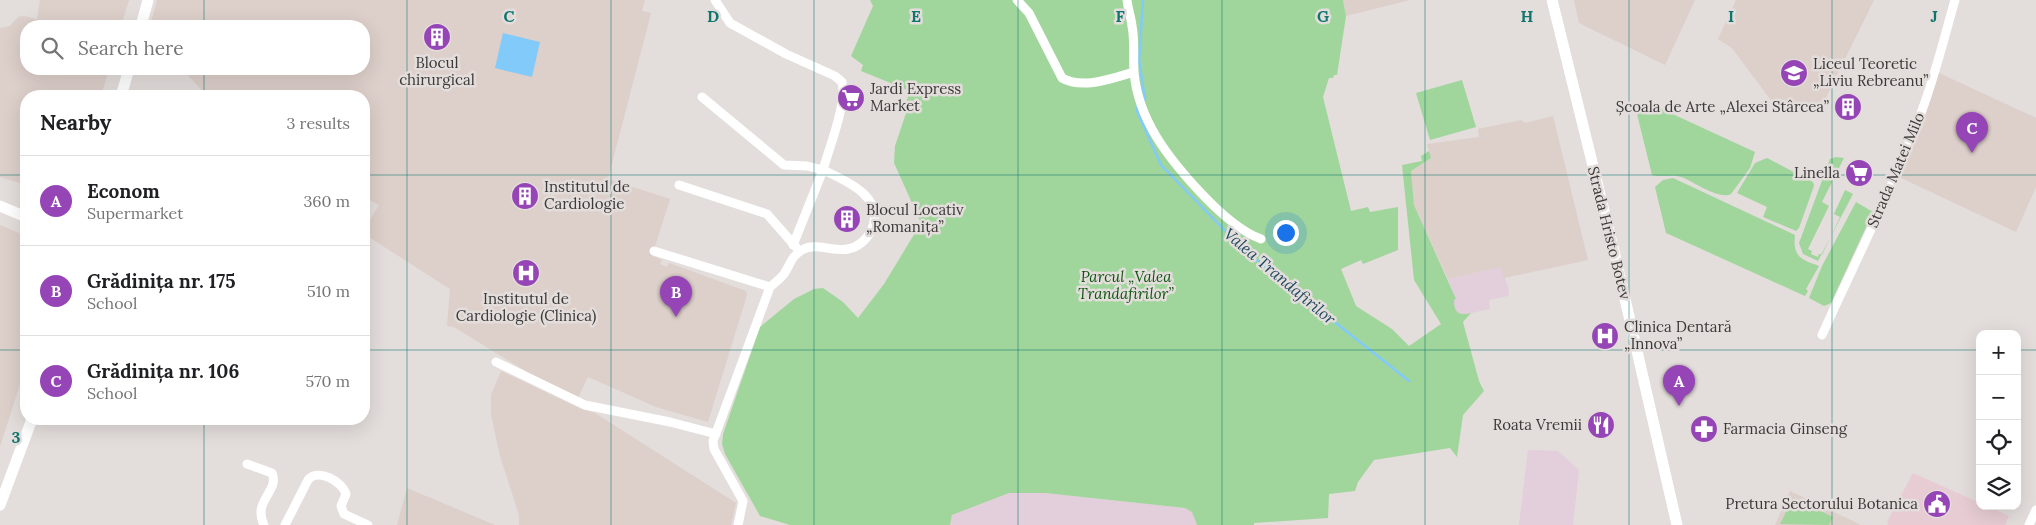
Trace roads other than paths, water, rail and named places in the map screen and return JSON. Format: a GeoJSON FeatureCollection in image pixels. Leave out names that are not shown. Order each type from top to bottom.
{"type":"FeatureCollection","features":[{"type":"Feature","properties":{"kind":"main road"},"geometry":{"type":"LineString","coordinates":[[143,20],[148,0]]}},
{"type":"Feature","properties":{"kind":"main road","name":"Strada Hristo Botev"},"geometry":{"type":"LineString","coordinates":[[1552,0],[1616,260],[1677,525]]}},
{"type":"Feature","properties":{"kind":"main road"},"geometry":{"type":"LineString","coordinates":[[123,90],[127,75]]}},
{"type":"Feature","properties":{"kind":"main road"},"geometry":{"type":"LineString","coordinates":[[0,206],[20,214]]}},
{"type":"Feature","properties":{"kind":"main road"},"geometry":{"type":"LineString","coordinates":[[0,505],[30,425]]}},
{"type":"Feature","properties":{"kind":"street"},"geometry":{"type":"LineString","coordinates":[[715,0],[730,24],[786,54],[835,76],[842,82],[843,87],[839,114],[823,170],[795,254],[784,274],[770,287],[716,434],[714,449],[743,501],[738,525]]}},
{"type":"Feature","properties":{"kind":"street"},"geometry":{"type":"LineString","coordinates":[[1017,0],[1029,13],[1062,78],[1080,83],[1109,79],[1134,72]]}},
{"type":"Feature","properties":{"kind":"street"},"geometry":{"type":"LineString","coordinates":[[1127,0],[1132,26],[1134,72],[1141,102],[1150,127],[1165,152],[1211,204],[1249,234],[1261,239]]}},
{"type":"Feature","properties":{"kind":"street","name":"Strada Matei Milo"},"geometry":{"type":"LineString","coordinates":[[1822,335],[1920,114],[1941,54],[1955,0]]}},
{"type":"Feature","properties":{"kind":"street"},"geometry":{"type":"LineString","coordinates":[[702,97],[784,165],[807,166],[823,170],[865,193],[871,200],[874,208],[874,225],[864,240],[852,248],[841,250],[810,247],[796,248]]}},
{"type":"Feature","properties":{"kind":"street"},"geometry":{"type":"LineString","coordinates":[[679,185],[767,214],[796,248]]}},
{"type":"Feature","properties":{"kind":"street"},"geometry":{"type":"LineString","coordinates":[[654,251],[770,287]]}},
{"type":"Feature","properties":{"kind":"street"},"geometry":{"type":"LineString","coordinates":[[496,362],[585,405],[670,422],[716,434]]}},
{"type":"Feature","properties":{"kind":"street"},"geometry":{"type":"LineString","coordinates":[[247,464],[272,473],[274,477],[260,511],[264,525]]}},
{"type":"Feature","properties":{"kind":"street"},"geometry":{"type":"LineString","coordinates":[[285,525],[310,477],[319,474],[324,475],[345,490],[346,494],[341,506],[344,514],[368,525]]}},
{"type":"Feature","properties":{"kind":"street"},"geometry":{"type":"LineString","coordinates":[[2029,525],[2036,510]]}},
{"type":"Feature","properties":{"kind":"water"},"geometry":{"type":"Polygon","coordinates":[[[503,33],[540,42],[532,77],[495,68],[503,33]]]}},
{"type":"Feature","properties":{"kind":"waterway","name":"Valea Trandafirilor"},"geometry":{"type":"LineString","coordinates":[[1143,0],[1139,60],[1145,100]]}},
{"type":"Feature","properties":{"kind":"waterway","name":"Valea Trandafirilor"},"geometry":{"type":"LineString","coordinates":[[1137,107],[1137,111],[1161,165],[1244,250],[1409,381]]}},
{"type":"Feature","properties":{"kind":"place","name":"Blocul chirurgical"},"geometry":{"type":"Point","coordinates":[437,37]}},
{"type":"Feature","properties":{"kind":"place","name":"Liceul Teoretic „Liviu Rebreanu”"},"geometry":{"type":"Point","coordinates":[1794,73]}},
{"type":"Feature","properties":{"kind":"place","name":"Jardi Express Market"},"geometry":{"type":"Point","coordinates":[851,98]}},
{"type":"Feature","properties":{"kind":"place","name":"Școala de Arte „Alexei Stârcea”"},"geometry":{"type":"Point","coordinates":[1848,107]}},
{"type":"Feature","properties":{"kind":"place","name":"Grădinița nr. 106"},"geometry":{"type":"Point","coordinates":[1972,153]}},
{"type":"Feature","properties":{"kind":"place","name":"Linella"},"geometry":{"type":"Point","coordinates":[1859,173]}},
{"type":"Feature","properties":{"kind":"place","name":"Institutul de Cardiologie"},"geometry":{"type":"Point","coordinates":[525,196]}},
{"type":"Feature","properties":{"kind":"place","name":"Blocul Locativ „Romanița”"},"geometry":{"type":"Point","coordinates":[847,219]}},
{"type":"Feature","properties":{"kind":"place","name":"Institutul de Cardiologie (Clinica)"},"geometry":{"type":"Point","coordinates":[526,273]}},
{"type":"Feature","properties":{"kind":"place","name":"Grădinița nr. 175"},"geometry":{"type":"Point","coordinates":[676,317]}},
{"type":"Feature","properties":{"kind":"place","name":"Clinica Dentară „Innova”"},"geometry":{"type":"Point","coordinates":[1605,336]}},
{"type":"Feature","properties":{"kind":"place","name":"Econom"},"geometry":{"type":"Point","coordinates":[1679,406]}},
{"type":"Feature","properties":{"kind":"place","name":"Roata Vremii"},"geometry":{"type":"Point","coordinates":[1601,425]}},
{"type":"Feature","properties":{"kind":"place","name":"Farmacia Ginseng"},"geometry":{"type":"Point","coordinates":[1704,429]}},
{"type":"Feature","properties":{"kind":"place","name":"Pretura Sectorului Botanica"},"geometry":{"type":"Point","coordinates":[1937,504]}},
{"type":"Feature","properties":{"kind":"park label","name":"Parcul „Valea Trandafirilor”"},"geometry":{"type":"Point","coordinates":[1126,286]}}]}
